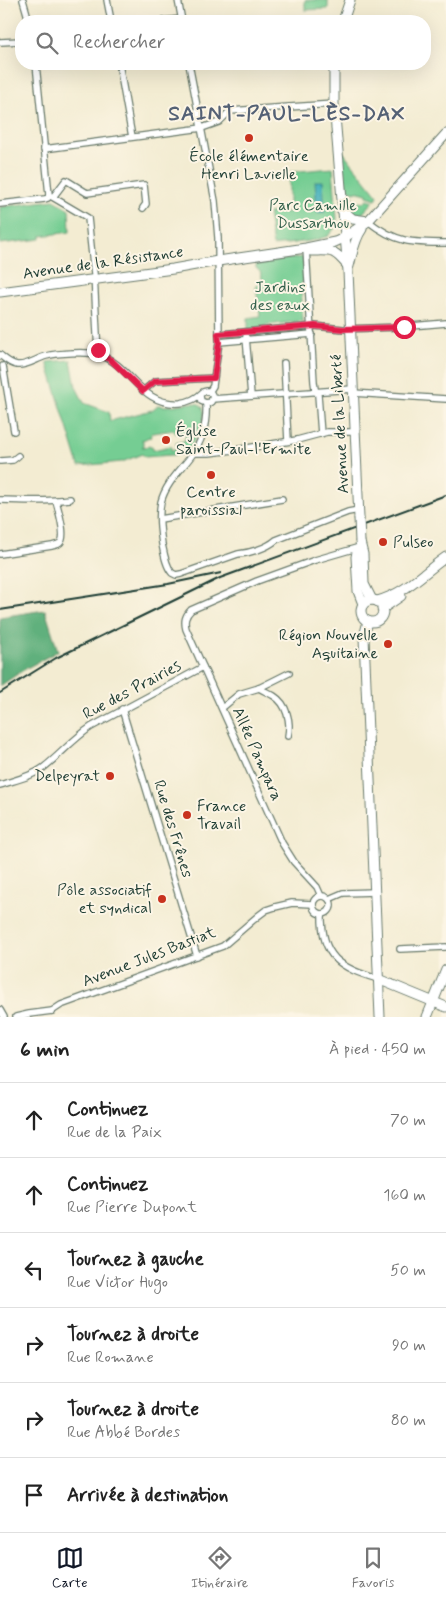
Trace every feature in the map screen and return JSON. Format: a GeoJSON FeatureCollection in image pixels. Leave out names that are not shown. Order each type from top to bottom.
{"type":"FeatureCollection","features":[{"type":"Feature","properties":{"kind":"main road"},"geometry":{"type":"LineString","coordinates":[[345,15],[350,0]]}},
{"type":"Feature","properties":{"kind":"main road","name":"Avenue de la Liberté"},"geometry":{"type":"LineString","coordinates":[[334,70],[334,104],[347,268],[360,547]]}},
{"type":"Feature","properties":{"kind":"main road"},"geometry":{"type":"LineString","coordinates":[[347,268],[357,236],[368,220],[446,134]]}},
{"type":"Feature","properties":{"kind":"main road"},"geometry":{"type":"LineString","coordinates":[[342,209],[353,219],[368,220]]}},
{"type":"Feature","properties":{"kind":"main road"},"geometry":{"type":"LineString","coordinates":[[344,238],[368,220]]}},
{"type":"Feature","properties":{"kind":"main road","name":"Avenue de la Résistance"},"geometry":{"type":"LineString","coordinates":[[0,292],[195,262],[214,262],[305,250],[344,238]]}},
{"type":"Feature","properties":{"kind":"main road","name":"Avenue de la Résistance"},"geometry":{"type":"LineString","coordinates":[[305,250],[335,252],[347,268]]}},
{"type":"Feature","properties":{"kind":"main road","name":"Avenue de la Résistance"},"geometry":{"type":"LineString","coordinates":[[0,287],[95,277]]}},
{"type":"Feature","properties":{"kind":"main road"},"geometry":{"type":"LineString","coordinates":[[360,547],[362,550],[365,588],[377,603],[382,614],[378,620],[368,621],[361,614],[363,604],[358,591],[356,552],[360,547]]}},
{"type":"Feature","properties":{"kind":"main road"},"geometry":{"type":"LineString","coordinates":[[377,603],[401,591],[446,557]]}},
{"type":"Feature","properties":{"kind":"main road"},"geometry":{"type":"LineString","coordinates":[[363,604],[377,603],[389,605],[446,561]]}},
{"type":"Feature","properties":{"kind":"main road"},"geometry":{"type":"LineString","coordinates":[[368,621],[364,637],[380,1017]]}},
{"type":"Feature","properties":{"kind":"main road"},"geometry":{"type":"LineString","coordinates":[[427,1017],[446,970]]}},
{"type":"Feature","properties":{"kind":"main road"},"geometry":{"type":"LineString","coordinates":[[378,979],[446,1007]]}},
{"type":"Feature","properties":{"kind":"main road"},"geometry":{"type":"LineString","coordinates":[[442,981],[446,994]]}},
{"type":"Feature","properties":{"kind":"street"},"geometry":{"type":"LineString","coordinates":[[23,0],[27,15]]}},
{"type":"Feature","properties":{"kind":"street"},"geometry":{"type":"LineString","coordinates":[[108,0],[110,15]]}},
{"type":"Feature","properties":{"kind":"street"},"geometry":{"type":"LineString","coordinates":[[178,0],[181,15]]}},
{"type":"Feature","properties":{"kind":"street"},"geometry":{"type":"LineString","coordinates":[[0,42],[15,41]]}},
{"type":"Feature","properties":{"kind":"street"},"geometry":{"type":"LineString","coordinates":[[37,70],[51,196]]}},
{"type":"Feature","properties":{"kind":"street"},"geometry":{"type":"LineString","coordinates":[[120,70],[132,137]]}},
{"type":"Feature","properties":{"kind":"street"},"geometry":{"type":"LineString","coordinates":[[190,70],[215,201],[214,262],[218,274],[219,342],[213,386],[209,392]]}},
{"type":"Feature","properties":{"kind":"street"},"geometry":{"type":"LineString","coordinates":[[44,148],[202,128],[220,122],[230,111],[334,104]]}},
{"type":"Feature","properties":{"kind":"street"},"geometry":{"type":"LineString","coordinates":[[0,204],[45,199],[51,196],[66,180],[87,193],[144,186],[146,204],[143,208]]}},
{"type":"Feature","properties":{"kind":"street"},"geometry":{"type":"LineString","coordinates":[[51,196],[88,218],[95,277],[98,354]]}},
{"type":"Feature","properties":{"kind":"street"},"geometry":{"type":"LineString","coordinates":[[368,220],[384,233],[400,240],[446,243]]}},
{"type":"Feature","properties":{"kind":"street"},"geometry":{"type":"LineString","coordinates":[[305,250],[314,382],[315,389],[318,392],[321,434]]}},
{"type":"Feature","properties":{"kind":"street"},"geometry":{"type":"LineString","coordinates":[[218,334],[311,326],[337,329],[446,323]]}},
{"type":"Feature","properties":{"kind":"street"},"geometry":{"type":"LineString","coordinates":[[246,332],[251,396]]}},
{"type":"Feature","properties":{"kind":"street"},"geometry":{"type":"LineString","coordinates":[[219,342],[312,334]]}},
{"type":"Feature","properties":{"kind":"street"},"geometry":{"type":"LineString","coordinates":[[3,365],[24,364],[55,355],[98,354],[111,360],[154,399],[170,403],[191,401],[203,392],[209,392]]}},
{"type":"Feature","properties":{"kind":"street"},"geometry":{"type":"LineString","coordinates":[[0,355],[14,431]]}},
{"type":"Feature","properties":{"kind":"street"},"geometry":{"type":"LineString","coordinates":[[284,363],[288,441]]}},
{"type":"Feature","properties":{"kind":"street"},"geometry":{"type":"LineString","coordinates":[[143,391],[155,381],[214,378]]}},
{"type":"Feature","properties":{"kind":"street"},"geometry":{"type":"LineString","coordinates":[[206,404],[212,399],[353,391],[446,400]]}},
{"type":"Feature","properties":{"kind":"street"},"geometry":{"type":"LineString","coordinates":[[209,392],[212,395],[212,399]]}},
{"type":"Feature","properties":{"kind":"street"},"geometry":{"type":"LineString","coordinates":[[200,396],[201,401],[206,404]]}},
{"type":"Feature","properties":{"kind":"street"},"geometry":{"type":"LineString","coordinates":[[206,404],[205,424],[200,442],[194,453],[179,470],[162,500],[160,519],[163,547],[170,570],[176,575],[272,544],[276,540],[348,512],[359,514]]}},
{"type":"Feature","properties":{"kind":"street"},"geometry":{"type":"LineString","coordinates":[[194,453],[288,441],[327,432],[355,432]]}},
{"type":"Feature","properties":{"kind":"street"},"geometry":{"type":"LineString","coordinates":[[0,461],[13,460],[18,456]]}},
{"type":"Feature","properties":{"kind":"street"},"geometry":{"type":"LineString","coordinates":[[0,500],[56,501],[70,499]]}},
{"type":"Feature","properties":{"kind":"street"},"geometry":{"type":"LineString","coordinates":[[160,519],[282,499]]}},
{"type":"Feature","properties":{"kind":"street"},"geometry":{"type":"LineString","coordinates":[[0,554],[52,546],[60,543],[63,532],[56,501]]}},
{"type":"Feature","properties":{"kind":"street","name":"Allée Pampara"},"geometry":{"type":"LineString","coordinates":[[321,896],[317,887],[294,862],[282,843],[186,629],[185,620],[186,615],[191,610],[256,582],[315,560],[360,547]]}},
{"type":"Feature","properties":{"kind":"street","name":"Rue des Prairies"},"geometry":{"type":"LineString","coordinates":[[0,785],[33,774],[43,768],[80,734],[203,667]]}},
{"type":"Feature","properties":{"kind":"street"},"geometry":{"type":"LineString","coordinates":[[222,708],[239,694],[259,688],[289,673]]}},
{"type":"Feature","properties":{"kind":"street"},"geometry":{"type":"LineString","coordinates":[[259,688],[281,702],[289,721],[288,736]]}},
{"type":"Feature","properties":{"kind":"street","name":"Rue des Frênes"},"geometry":{"type":"LineString","coordinates":[[122,710],[197,956]]}},
{"type":"Feature","properties":{"kind":"street"},"geometry":{"type":"LineString","coordinates":[[329,900],[343,893],[375,892]]}},
{"type":"Feature","properties":{"kind":"street"},"geometry":{"type":"LineString","coordinates":[[321,896],[327,897],[329,900],[331,905],[330,911],[322,914],[316,912],[313,904],[316,899],[321,896]]}},
{"type":"Feature","properties":{"kind":"street","name":"Avenue Jules Bastiat"},"geometry":{"type":"LineString","coordinates":[[16,1017],[29,1014],[53,1014],[61,1005],[223,946],[266,910],[292,903],[313,904]]}},
{"type":"Feature","properties":{"kind":"street"},"geometry":{"type":"LineString","coordinates":[[322,914],[323,936],[326,944],[340,963],[358,973],[378,979]]}},
{"type":"Feature","properties":{"kind":"street"},"geometry":{"type":"LineString","coordinates":[[400,950],[446,948]]}},
{"type":"Feature","properties":{"kind":"street"},"geometry":{"type":"LineString","coordinates":[[0,1010],[4,1017]]}},
{"type":"Feature","properties":{"kind":"green space"},"geometry":{"type":"Polygon","coordinates":[[[305,0],[328,0],[328,9],[305,10],[305,0]]]}},
{"type":"Feature","properties":{"kind":"green space"},"geometry":{"type":"Polygon","coordinates":[[[339,147],[378,196],[376,199],[367,196],[367,194],[346,189],[339,147]]]}},
{"type":"Feature","properties":{"kind":"green space","name":"Parc Camille Dussarthou"},"geometry":{"type":"Polygon","coordinates":[[[333,168],[337,219],[334,229],[328,236],[316,240],[273,246],[268,213],[289,212],[289,172],[333,168]]]}},
{"type":"Feature","properties":{"kind":"green space"},"geometry":{"type":"Polygon","coordinates":[[[346,192],[352,194],[354,200],[363,203],[367,199],[374,201],[361,215],[355,216],[347,209],[346,192]]]}},
{"type":"Feature","properties":{"kind":"green space"},"geometry":{"type":"Polygon","coordinates":[[[54,200],[69,209],[70,232],[41,236],[41,239],[0,244],[0,207],[54,200]]]}},
{"type":"Feature","properties":{"kind":"green space","name":"Jardins des eaux"},"geometry":{"type":"Polygon","coordinates":[[[303,257],[305,281],[301,283],[303,321],[266,325],[263,329],[248,331],[248,318],[260,316],[256,287],[262,282],[262,278],[261,273],[256,268],[256,263],[303,257]]]}},
{"type":"Feature","properties":{"kind":"green space"},"geometry":{"type":"Polygon","coordinates":[[[71,360],[76,387],[84,403],[109,412],[110,421],[152,410],[158,405],[167,406],[193,403],[200,405],[204,410],[204,417],[193,442],[185,454],[145,457],[142,454],[122,462],[79,466],[47,362],[71,360]],[[174,430],[153,433],[151,438],[142,439],[144,446],[142,447],[152,446],[153,450],[171,446],[171,450],[177,449],[176,443],[184,441],[186,436],[184,433],[175,433],[174,430]]]}},
{"type":"Feature","properties":{"kind":"green space"},"geometry":{"type":"Polygon","coordinates":[[[45,610],[58,651],[25,669],[0,686],[0,617],[45,610]]]}},
{"type":"Feature","properties":{"kind":"water"},"geometry":{"type":"Polygon","coordinates":[[[315,181],[323,181],[325,212],[317,213],[315,181]]]}},
{"type":"Feature","properties":{"kind":"railway"},"geometry":{"type":"LineString","coordinates":[[0,693],[56,658],[220,578],[446,495]]}},
{"type":"Feature","properties":{"kind":"railway"},"geometry":{"type":"LineString","coordinates":[[0,610],[168,584],[221,573]]}},
{"type":"Feature","properties":{"kind":"place","name":"École élémentaire Henri Lavielle"},"geometry":{"type":"Point","coordinates":[249,138]}},
{"type":"Feature","properties":{"kind":"place","name":"Église Saint-Paul-l'Ermite"},"geometry":{"type":"Point","coordinates":[166,440]}},
{"type":"Feature","properties":{"kind":"place","name":"Centre paroissial"},"geometry":{"type":"Point","coordinates":[211,475]}},
{"type":"Feature","properties":{"kind":"place","name":"Pulseo"},"geometry":{"type":"Point","coordinates":[383,542]}},
{"type":"Feature","properties":{"kind":"place","name":"Région Nouvelle Aquitaine"},"geometry":{"type":"Point","coordinates":[388,644]}},
{"type":"Feature","properties":{"kind":"place","name":"Delpeyrat"},"geometry":{"type":"Point","coordinates":[110,776]}},
{"type":"Feature","properties":{"kind":"place","name":"France Travail"},"geometry":{"type":"Point","coordinates":[187,815]}},
{"type":"Feature","properties":{"kind":"place","name":"Pôle associatif et syndical"},"geometry":{"type":"Point","coordinates":[162,899]}},
{"type":"Feature","properties":{"kind":"district","name":"SAINT-PAUL-LÈS-DAX"},"geometry":{"type":"Point","coordinates":[287,114]}},
{"type":"Feature","properties":{"kind":"route"},"geometry":{"type":"LineString","coordinates":[[98,350],[98,354],[111,360],[143,391],[155,381],[214,378],[219,342],[218,334],[315,326],[337,329],[404,327]]}}]}
